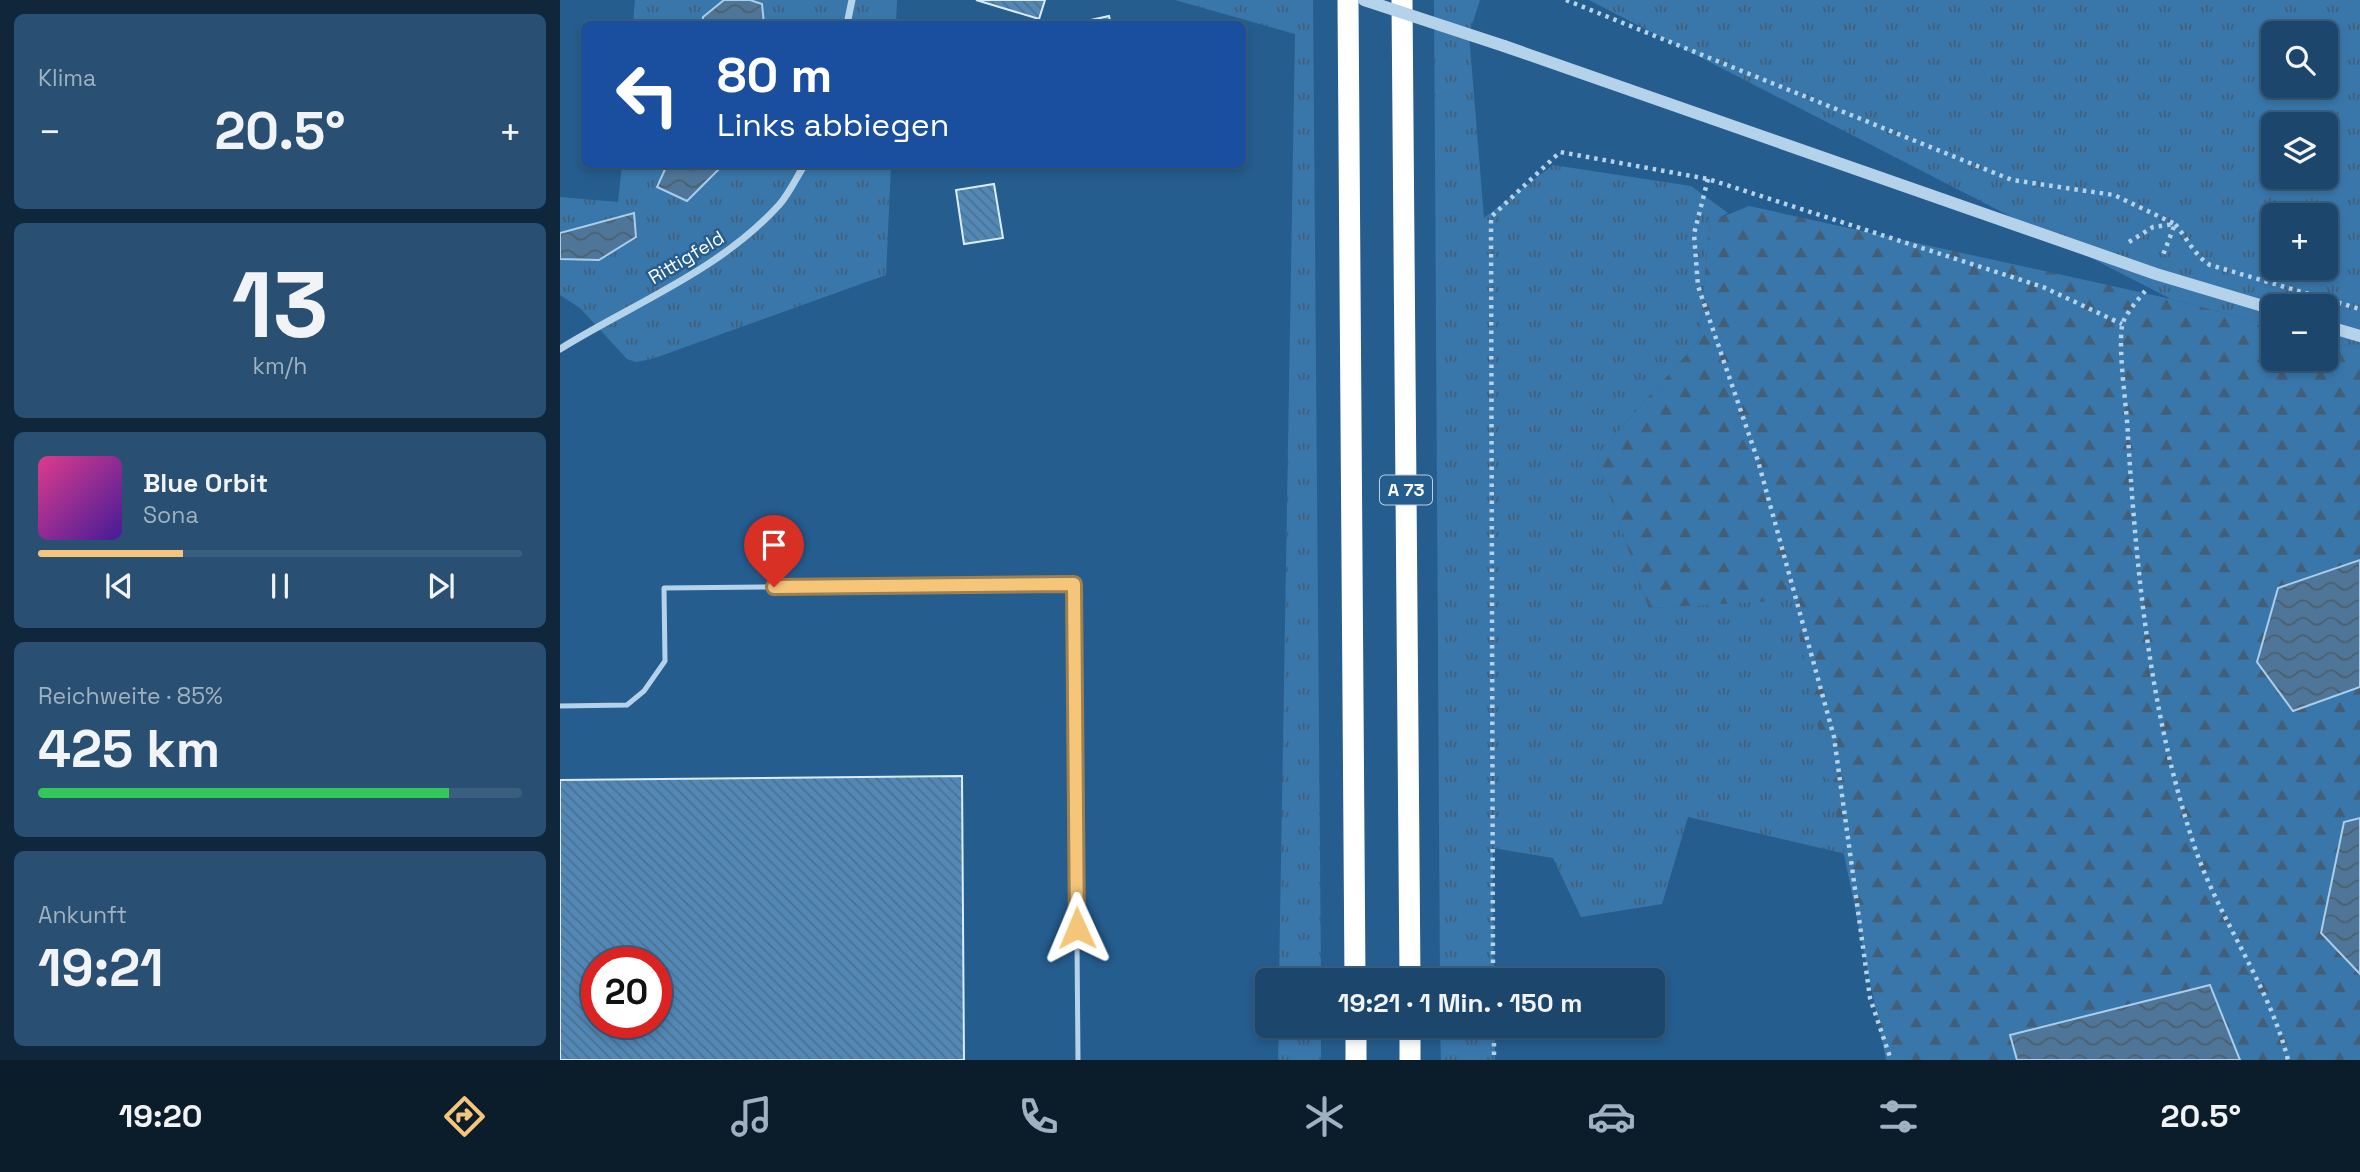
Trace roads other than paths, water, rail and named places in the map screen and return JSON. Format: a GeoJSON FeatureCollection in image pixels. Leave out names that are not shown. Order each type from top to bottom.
{"type":"FeatureCollection","features":[{"type":"Feature","properties":{"kind":"highway","name":"A 73"},"geometry":{"type":"LineString","coordinates":[[1348,0],[1355,968]]}},
{"type":"Feature","properties":{"kind":"highway","name":"A 73"},"geometry":{"type":"LineString","coordinates":[[1402,0],[1409,968]]}},
{"type":"Feature","properties":{"kind":"highway"},"geometry":{"type":"LineString","coordinates":[[1356,1038],[1356,1060]]}},
{"type":"Feature","properties":{"kind":"highway"},"geometry":{"type":"LineString","coordinates":[[1410,1038],[1410,1060]]}},
{"type":"Feature","properties":{"kind":"street"},"geometry":{"type":"LineString","coordinates":[[848,21],[852,0]]}},
{"type":"Feature","properties":{"kind":"street"},"geometry":{"type":"LineString","coordinates":[[1364,0],[1504,46],[2157,274],[2261,305]]}},
{"type":"Feature","properties":{"kind":"street","name":"Rittigfeld"},"geometry":{"type":"LineString","coordinates":[[560,349],[703,268],[742,241],[781,203],[803,168]]}},
{"type":"Feature","properties":{"kind":"street"},"geometry":{"type":"LineString","coordinates":[[2338,330],[2360,336]]}},
{"type":"Feature","properties":{"kind":"lane"},"geometry":{"type":"LineString","coordinates":[[560,706],[627,705],[644,691],[665,661],[664,588],[1074,584],[1078,1060]]}},
{"type":"Feature","properties":{"kind":"water"},"geometry":{"type":"Polygon","coordinates":[[[724,0],[750,0],[762,4],[764,21],[702,21],[703,17],[724,0]]]}},
{"type":"Feature","properties":{"kind":"water"},"geometry":{"type":"Polygon","coordinates":[[[665,168],[720,168],[687,201],[657,187],[665,168]]]}},
{"type":"Feature","properties":{"kind":"water"},"geometry":{"type":"Polygon","coordinates":[[[634,213],[636,237],[599,260],[560,259],[560,233],[634,213]]]}},
{"type":"Feature","properties":{"kind":"water"},"geometry":{"type":"Polygon","coordinates":[[[2360,560],[2360,687],[2293,711],[2257,662],[2278,588],[2360,560]]]}},
{"type":"Feature","properties":{"kind":"water"},"geometry":{"type":"Polygon","coordinates":[[[2360,818],[2360,974],[2321,933],[2344,822],[2360,818]]]}},
{"type":"Feature","properties":{"kind":"water"},"geometry":{"type":"Polygon","coordinates":[[[2210,985],[2240,1060],[2017,1060],[2010,1035],[2210,985]]]}}]}
